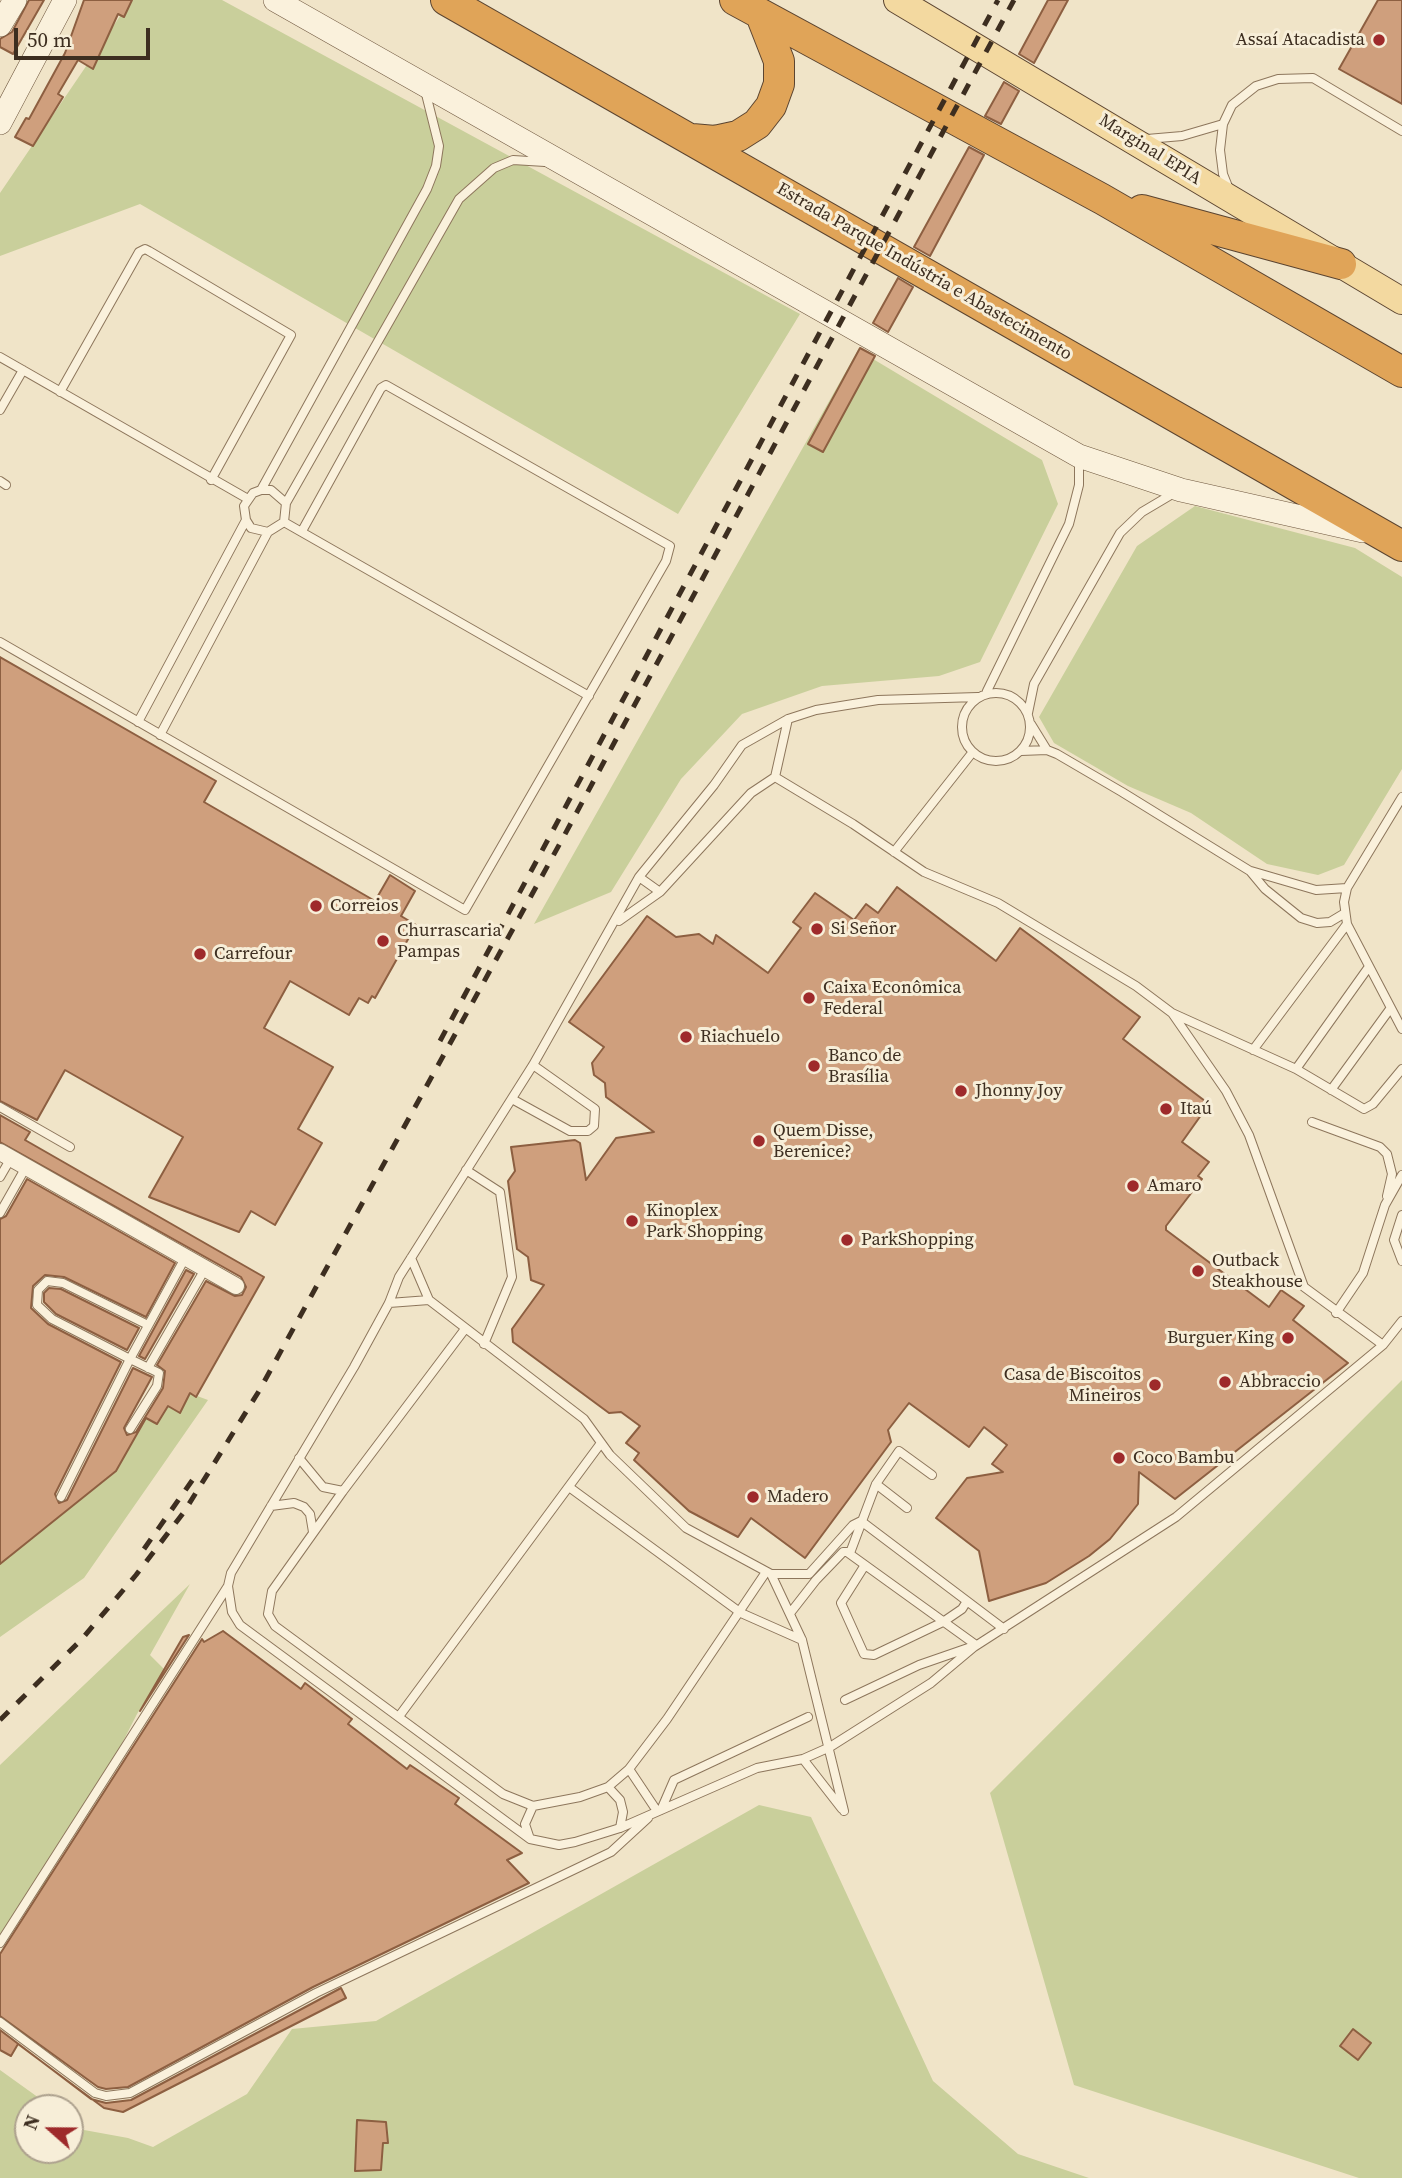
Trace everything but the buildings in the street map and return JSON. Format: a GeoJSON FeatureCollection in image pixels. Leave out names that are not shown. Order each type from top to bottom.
{"type":"FeatureCollection","features":[{"type":"Feature","properties":{"kind":"highway","name":"Estrada Parque Indústria e Abastecimento"},"geometry":{"type":"LineString","coordinates":[[446,0],[1393,541]]}},
{"type":"Feature","properties":{"kind":"highway"},"geometry":{"type":"LineString","coordinates":[[735,0],[1102,199],[1402,372]]}},
{"type":"Feature","properties":{"kind":"highway"},"geometry":{"type":"LineString","coordinates":[[692,139],[715,141],[737,136],[757,124],[771,106],[779,84],[779,61],[761,15]]}},
{"type":"Feature","properties":{"kind":"highway"},"geometry":{"type":"LineString","coordinates":[[1102,199],[1341,264]]}},
{"type":"Feature","properties":{"kind":"main road","name":"Marginal EPIA"},"geometry":{"type":"LineString","coordinates":[[897,0],[1137,141],[1235,204],[1402,301]]}},
{"type":"Feature","properties":{"kind":"street"},"geometry":{"type":"LineString","coordinates":[[0,25],[15,0]]}},
{"type":"Feature","properties":{"kind":"street"},"geometry":{"type":"LineString","coordinates":[[0,123],[65,0]]}},
{"type":"Feature","properties":{"kind":"street"},"geometry":{"type":"LineString","coordinates":[[275,0],[558,163],[1079,456],[1181,490],[1393,541]]}},
{"type":"Feature","properties":{"kind":"street"},"geometry":{"type":"LineString","coordinates":[[5,1155],[236,1286]]}},
{"type":"Feature","properties":{"kind":"lane"},"geometry":{"type":"LineString","coordinates":[[1235,204],[1223,174],[1220,150],[1223,124],[1232,105],[1256,86],[1278,79],[1313,78],[1402,131]]}},
{"type":"Feature","properties":{"kind":"lane"},"geometry":{"type":"LineString","coordinates":[[268,533],[251,528],[246,520],[244,513],[248,499],[261,490],[427,189],[439,146],[423,83]]}},
{"type":"Feature","properties":{"kind":"lane"},"geometry":{"type":"LineString","coordinates":[[1137,141],[1182,136],[1223,124]]}},
{"type":"Feature","properties":{"kind":"lane"},"geometry":{"type":"LineString","coordinates":[[160,735],[268,533],[284,522],[286,503],[458,199],[494,168],[513,160],[558,163]]}},
{"type":"Feature","properties":{"kind":"lane"},"geometry":{"type":"LineString","coordinates":[[60,392],[139,253],[145,249],[288,332],[291,335],[290,341],[211,480]]}},
{"type":"Feature","properties":{"kind":"lane"},"geometry":{"type":"LineString","coordinates":[[0,357],[248,499]]}},
{"type":"Feature","properties":{"kind":"lane"},"geometry":{"type":"LineString","coordinates":[[0,410],[23,370]]}},
{"type":"Feature","properties":{"kind":"lane"},"geometry":{"type":"LineString","coordinates":[[0,642],[465,909],[666,561],[670,546],[386,385],[381,388],[302,531]]}},
{"type":"Feature","properties":{"kind":"lane"},"geometry":{"type":"LineString","coordinates":[[0,389],[9,394]]}},
{"type":"Feature","properties":{"kind":"lane"},"geometry":{"type":"LineString","coordinates":[[1031,724],[1029,739],[1021,751],[1004,761],[987,761],[972,753],[962,735],[961,723],[967,708],[987,691],[1069,524],[1079,485],[1079,456]]}},
{"type":"Feature","properties":{"kind":"lane"},"geometry":{"type":"LineString","coordinates":[[261,490],[271,490],[286,503]]}},
{"type":"Feature","properties":{"kind":"lane"},"geometry":{"type":"LineString","coordinates":[[1028,713],[1034,684],[1120,533],[1142,512],[1181,490]]}},
{"type":"Feature","properties":{"kind":"lane"},"geometry":{"type":"LineString","coordinates":[[138,722],[246,520]]}},
{"type":"Feature","properties":{"kind":"lane"},"geometry":{"type":"LineString","coordinates":[[284,522],[589,696]]}},
{"type":"Feature","properties":{"kind":"lane"},"geometry":{"type":"LineString","coordinates":[[987,691],[1016,698],[1028,713],[1031,724],[1048,750],[1250,871],[1317,890],[1347,888]]}},
{"type":"Feature","properties":{"kind":"lane"},"geometry":{"type":"LineString","coordinates":[[0,1943],[228,1586],[231,1573],[389,1303],[411,1258],[533,1065],[616,923],[639,877],[714,785],[742,745],[788,719],[816,710],[878,700],[978,697]]}},
{"type":"Feature","properties":{"kind":"lane"},"geometry":{"type":"LineString","coordinates":[[616,923],[660,892],[751,793],[775,777],[788,719]]}},
{"type":"Feature","properties":{"kind":"lane"},"geometry":{"type":"LineString","coordinates":[[1021,751],[1048,750]]}},
{"type":"Feature","properties":{"kind":"lane"},"geometry":{"type":"LineString","coordinates":[[894,852],[972,753]]}},
{"type":"Feature","properties":{"kind":"lane"},"geometry":{"type":"LineString","coordinates":[[775,777],[924,872],[998,903],[1136,986],[1172,1013],[1296,1069],[1361,1108],[1368,1108],[1402,1069]]}},
{"type":"Feature","properties":{"kind":"lane"},"geometry":{"type":"LineString","coordinates":[[1402,797],[1347,888],[1345,913],[1347,925],[1368,968],[1402,1029]]}},
{"type":"Feature","properties":{"kind":"lane"},"geometry":{"type":"LineString","coordinates":[[1250,871],[1265,889],[1301,918],[1317,923],[1330,922],[1345,913]]}},
{"type":"Feature","properties":{"kind":"lane"},"geometry":{"type":"LineString","coordinates":[[639,877],[660,892]]}},
{"type":"Feature","properties":{"kind":"lane"},"geometry":{"type":"LineString","coordinates":[[1252,1050],[1347,925]]}},
{"type":"Feature","properties":{"kind":"lane"},"geometry":{"type":"LineString","coordinates":[[1296,1069],[1368,968]]}},
{"type":"Feature","properties":{"kind":"lane"},"geometry":{"type":"LineString","coordinates":[[1331,1090],[1390,1009]]}},
{"type":"Feature","properties":{"kind":"lane"},"geometry":{"type":"LineString","coordinates":[[1172,1013],[1226,1091],[1245,1126],[1259,1156],[1304,1287],[1383,1345]]}},
{"type":"Feature","properties":{"kind":"lane"},"geometry":{"type":"LineString","coordinates":[[512,1099],[570,1131],[588,1131],[594,1126],[595,1109],[533,1065]]}},
{"type":"Feature","properties":{"kind":"lane"},"geometry":{"type":"LineString","coordinates":[[0,1107],[70,1147]]}},
{"type":"Feature","properties":{"kind":"lane"},"geometry":{"type":"LineString","coordinates":[[1312,1122],[1380,1147],[1387,1154],[1392,1174],[1363,1273],[1336,1313]]}},
{"type":"Feature","properties":{"kind":"lane"},"geometry":{"type":"LineString","coordinates":[[0,1177],[5,1155]]}},
{"type":"Feature","properties":{"kind":"lane"},"geometry":{"type":"LineString","coordinates":[[0,1213],[27,1167]]}},
{"type":"Feature","properties":{"kind":"lane"},"geometry":{"type":"LineString","coordinates":[[466,1170],[500,1192],[512,1278],[484,1344]]}},
{"type":"Feature","properties":{"kind":"lane"},"geometry":{"type":"LineString","coordinates":[[1385,1205],[1402,1175]]}},
{"type":"Feature","properties":{"kind":"lane"},"geometry":{"type":"LineString","coordinates":[[1402,1215],[1394,1240],[1402,1261]]}},
{"type":"Feature","properties":{"kind":"lane"},"geometry":{"type":"LineString","coordinates":[[61,1497],[130,1359],[185,1258]]}},
{"type":"Feature","properties":{"kind":"lane"},"geometry":{"type":"LineString","coordinates":[[411,1258],[429,1300],[584,1419],[610,1455],[686,1528],[768,1573],[813,1577],[842,1552],[850,1553],[975,1646]]}},
{"type":"Feature","properties":{"kind":"lane"},"geometry":{"type":"LineString","coordinates":[[148,1368],[205,1269]]}},
{"type":"Feature","properties":{"kind":"lane"},"geometry":{"type":"LineString","coordinates":[[130,1429],[159,1379],[159,1373],[52,1319],[37,1305],[38,1290],[47,1281],[63,1283],[148,1325]]}},
{"type":"Feature","properties":{"kind":"lane"},"geometry":{"type":"LineString","coordinates":[[389,1303],[429,1300]]}},
{"type":"Feature","properties":{"kind":"lane"},"geometry":{"type":"LineString","coordinates":[[228,1586],[232,1612],[240,1625],[530,1839],[559,1845],[620,1828],[757,1768],[803,1759],[830,1747],[931,1683],[975,1646],[1176,1517],[1383,1345],[1402,1321]]}},
{"type":"Feature","properties":{"kind":"lane"},"geometry":{"type":"LineString","coordinates":[[465,1329],[343,1491],[272,1591],[268,1614],[275,1626],[400,1715],[503,1794],[533,1806],[580,1797],[608,1787],[629,1769],[768,1573]]}},
{"type":"Feature","properties":{"kind":"lane"},"geometry":{"type":"LineString","coordinates":[[400,1715],[601,1443]]}},
{"type":"Feature","properties":{"kind":"lane"},"geometry":{"type":"LineString","coordinates":[[850,1553],[876,1484],[899,1451],[932,1475]]}},
{"type":"Feature","properties":{"kind":"lane"},"geometry":{"type":"LineString","coordinates":[[299,1458],[323,1487],[343,1491]]}},
{"type":"Feature","properties":{"kind":"lane"},"geometry":{"type":"LineString","coordinates":[[876,1484],[907,1508]]}},
{"type":"Feature","properties":{"kind":"lane"},"geometry":{"type":"LineString","coordinates":[[569,1487],[741,1613],[802,1640]]}},
{"type":"Feature","properties":{"kind":"lane"},"geometry":{"type":"LineString","coordinates":[[271,1506],[294,1503],[304,1507],[310,1514],[313,1532]]}},
{"type":"Feature","properties":{"kind":"lane"},"geometry":{"type":"LineString","coordinates":[[860,1521],[1004,1629]]}},
{"type":"Feature","properties":{"kind":"lane"},"geometry":{"type":"LineString","coordinates":[[791,1612],[813,1577],[853,1525],[860,1521]]}},
{"type":"Feature","properties":{"kind":"lane"},"geometry":{"type":"LineString","coordinates":[[865,1565],[841,1603],[860,1651],[874,1655],[943,1622],[962,1609],[967,1601]]}},
{"type":"Feature","properties":{"kind":"lane"},"geometry":{"type":"LineString","coordinates":[[768,1573],[791,1612],[802,1640],[844,1811],[803,1759]]}},
{"type":"Feature","properties":{"kind":"lane"},"geometry":{"type":"LineString","coordinates":[[845,1700],[919,1665],[975,1646]]}},
{"type":"Feature","properties":{"kind":"lane"},"geometry":{"type":"LineString","coordinates":[[0,2022],[95,2093],[106,2096],[131,2093],[316,1993],[611,1852],[657,1811],[674,1780],[808,1717]]}},
{"type":"Feature","properties":{"kind":"lane"},"geometry":{"type":"LineString","coordinates":[[629,1769],[657,1811]]}},
{"type":"Feature","properties":{"kind":"lane"},"geometry":{"type":"LineString","coordinates":[[608,1787],[620,1800],[623,1812],[620,1828]]}},
{"type":"Feature","properties":{"kind":"lane"},"geometry":{"type":"LineString","coordinates":[[530,1839],[526,1824],[533,1806]]}},
{"type":"Feature","properties":{"kind":"green space"},"geometry":{"type":"Polygon","coordinates":[[[131,0],[222,0],[800,314],[678,514],[140,204],[0,256],[0,193],[131,0]]]}},
{"type":"Feature","properties":{"kind":"green space"},"geometry":{"type":"Polygon","coordinates":[[[858,350],[1042,460],[1058,504],[980,662],[939,676],[822,686],[742,714],[681,779],[611,892],[534,924],[858,350]]]}},
{"type":"Feature","properties":{"kind":"green space"},"geometry":{"type":"Polygon","coordinates":[[[1195,506],[1355,548],[1402,577],[1402,769],[1344,865],[1318,875],[1267,864],[1191,813],[1128,786],[1054,743],[1039,717],[1137,546],[1195,506]]]}},
{"type":"Feature","properties":{"kind":"green space"},"geometry":{"type":"Polygon","coordinates":[[[1402,1380],[1402,2178],[1359,2178],[1074,2085],[990,1793],[1402,1380]]]}},
{"type":"Feature","properties":{"kind":"green space"},"geometry":{"type":"Polygon","coordinates":[[[189,1393],[208,1400],[84,1578],[0,1637],[0,1560],[117,1467],[146,1414],[158,1419],[168,1401],[189,1393]]]}},
{"type":"Feature","properties":{"kind":"green space"},"geometry":{"type":"Polygon","coordinates":[[[190,1584],[150,1655],[165,1670],[137,1714],[83,1820],[58,1854],[47,1882],[0,1939],[0,1765],[190,1584]]]}},
{"type":"Feature","properties":{"kind":"green space"},"geometry":{"type":"Polygon","coordinates":[[[759,1805],[811,1817],[933,2081],[1018,2154],[1089,2178],[0,2178],[0,2070],[33,2094],[14,2094],[14,2164],[84,2164],[84,2130],[128,2138],[153,2147],[247,2094],[292,2029],[376,2021],[759,1805]]]}},
{"type":"Feature","properties":{"kind":"railway"},"geometry":{"type":"LineString","coordinates":[[440,1041],[998,0]]}},
{"type":"Feature","properties":{"kind":"railway"},"geometry":{"type":"LineString","coordinates":[[0,1720],[81,1640],[136,1575],[184,1512],[259,1391],[564,836],[1014,0]]}},
{"type":"Feature","properties":{"kind":"railway"},"geometry":{"type":"LineString","coordinates":[[144,1549],[196,1475]]}},
{"type":"Feature","properties":{"kind":"place","name":"Assaí Atacadista"},"geometry":{"type":"Point","coordinates":[1379,40]}},
{"type":"Feature","properties":{"kind":"place","name":"Correios"},"geometry":{"type":"Point","coordinates":[316,906]}},
{"type":"Feature","properties":{"kind":"place","name":"Si Señor"},"geometry":{"type":"Point","coordinates":[817,929]}},
{"type":"Feature","properties":{"kind":"place","name":"Churrascaria Pampas"},"geometry":{"type":"Point","coordinates":[383,941]}},
{"type":"Feature","properties":{"kind":"place","name":"Carrefour"},"geometry":{"type":"Point","coordinates":[200,954]}},
{"type":"Feature","properties":{"kind":"place","name":"Caixa Econômica Federal"},"geometry":{"type":"Point","coordinates":[809,998]}},
{"type":"Feature","properties":{"kind":"place","name":"Riachuelo"},"geometry":{"type":"Point","coordinates":[686,1037]}},
{"type":"Feature","properties":{"kind":"place","name":"Banco de Brasília"},"geometry":{"type":"Point","coordinates":[814,1066]}},
{"type":"Feature","properties":{"kind":"place","name":"Jhonny Joy"},"geometry":{"type":"Point","coordinates":[961,1091]}},
{"type":"Feature","properties":{"kind":"place","name":"Itaú"},"geometry":{"type":"Point","coordinates":[1166,1109]}},
{"type":"Feature","properties":{"kind":"place","name":"Quem Disse, Berenice?"},"geometry":{"type":"Point","coordinates":[759,1141]}},
{"type":"Feature","properties":{"kind":"place","name":"Amaro"},"geometry":{"type":"Point","coordinates":[1133,1186]}},
{"type":"Feature","properties":{"kind":"place","name":"Kinoplex Park Shopping"},"geometry":{"type":"Point","coordinates":[632,1221]}},
{"type":"Feature","properties":{"kind":"place","name":"ParkShopping"},"geometry":{"type":"Point","coordinates":[847,1240]}},
{"type":"Feature","properties":{"kind":"place","name":"Outback Steakhouse"},"geometry":{"type":"Point","coordinates":[1198,1271]}},
{"type":"Feature","properties":{"kind":"place","name":"Burguer King"},"geometry":{"type":"Point","coordinates":[1288,1338]}},
{"type":"Feature","properties":{"kind":"place","name":"Abbraccio"},"geometry":{"type":"Point","coordinates":[1225,1382]}},
{"type":"Feature","properties":{"kind":"place","name":"Casa de Biscoitos Mineiros"},"geometry":{"type":"Point","coordinates":[1155,1385]}},
{"type":"Feature","properties":{"kind":"place","name":"Coco Bambu"},"geometry":{"type":"Point","coordinates":[1119,1458]}},
{"type":"Feature","properties":{"kind":"place","name":"Madero"},"geometry":{"type":"Point","coordinates":[753,1497]}}]}
